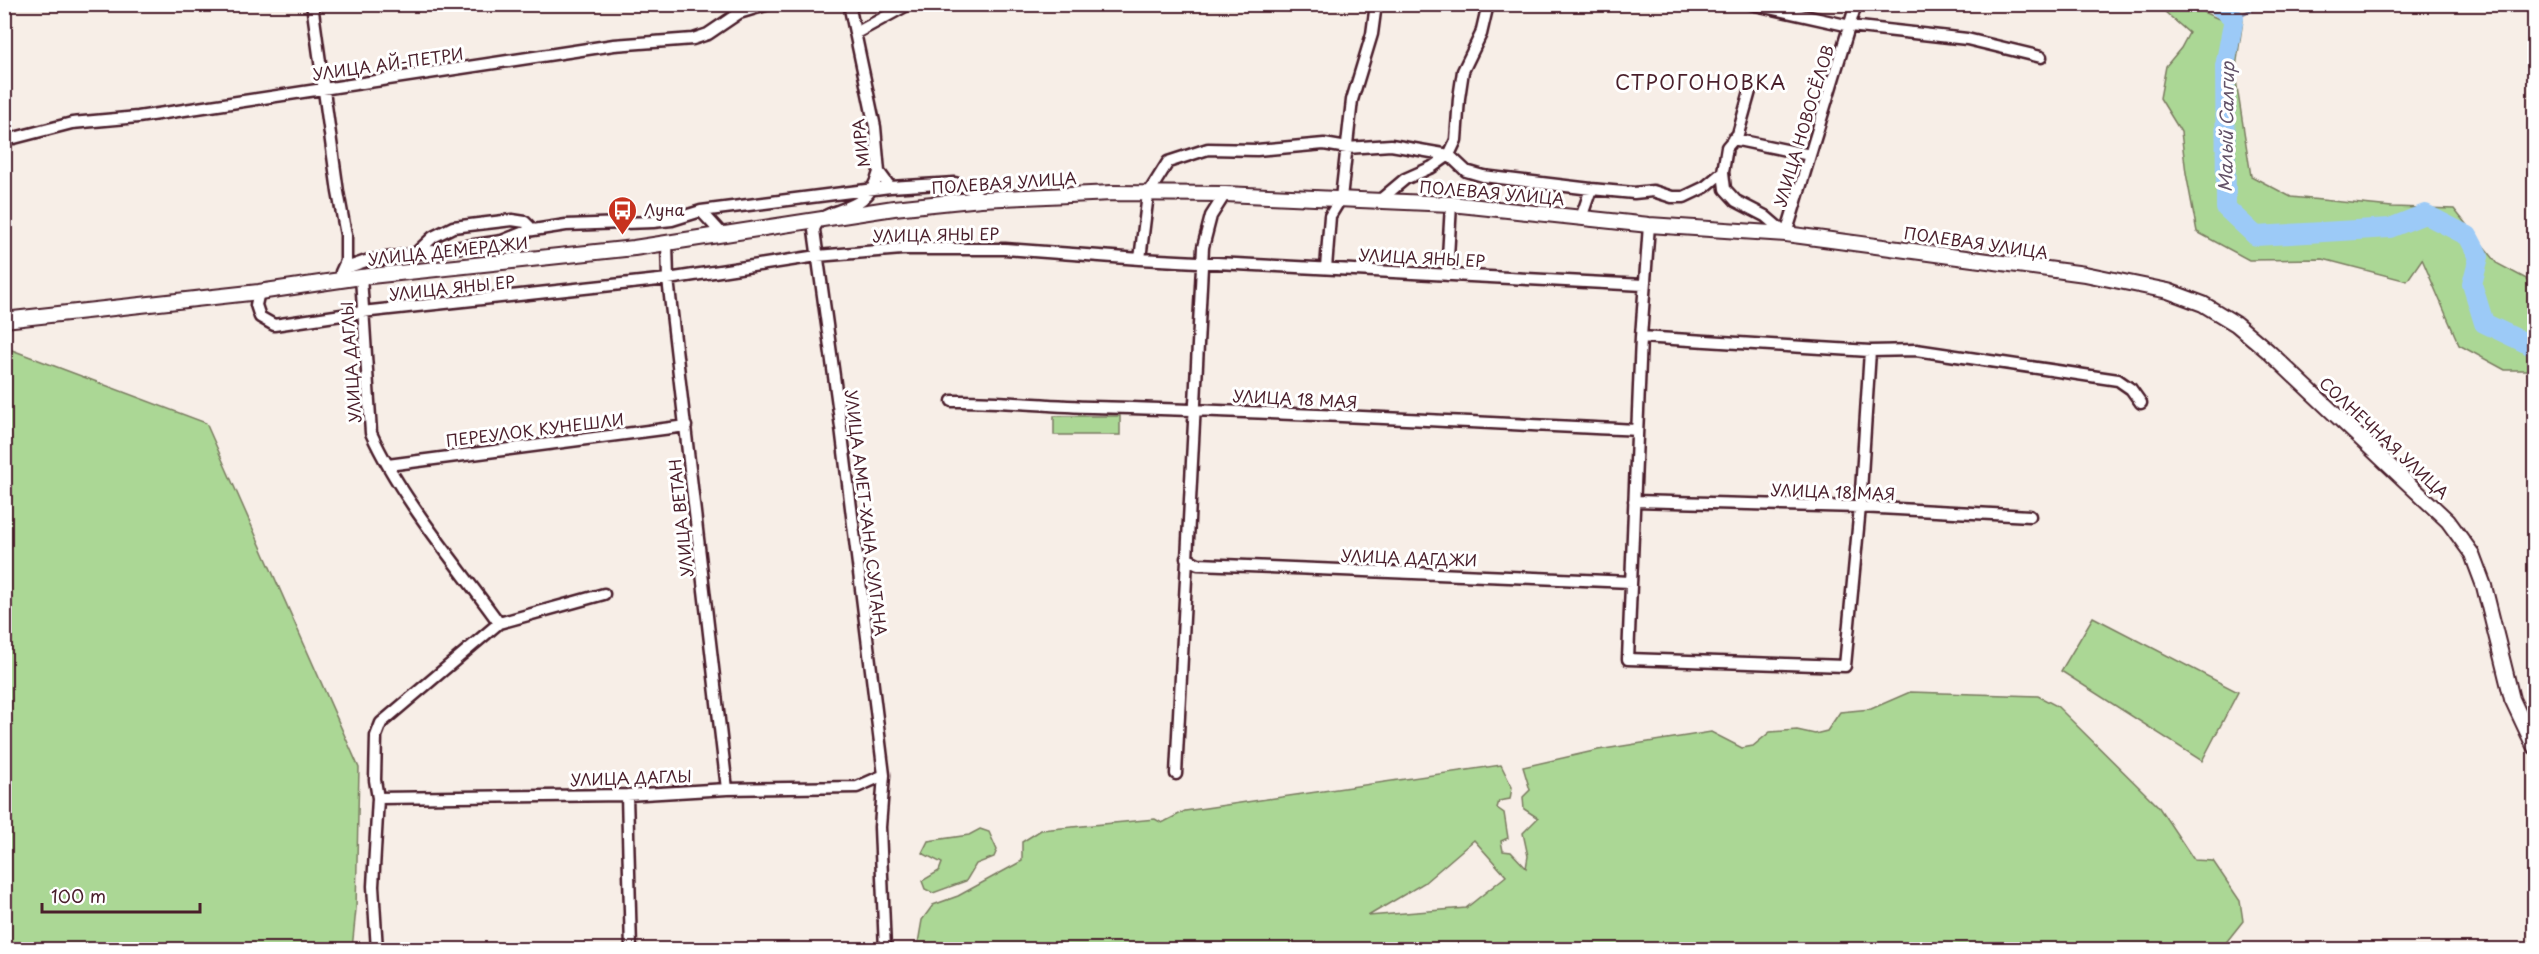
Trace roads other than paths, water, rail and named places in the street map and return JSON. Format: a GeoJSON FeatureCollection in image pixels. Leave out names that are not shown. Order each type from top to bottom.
{"type":"FeatureCollection","features":[{"type":"Feature","properties":{"kind":"main road","name":"ПОЛЕВАЯ УЛИЦА"},"geometry":{"type":"LineString","coordinates":[[894,208],[981,199],[1112,193],[1225,194],[1380,200],[1451,204],[1650,225],[1786,234],[2085,274]]}},
{"type":"Feature","properties":{"kind":"main road","name":"УЛИЦА ДЕМЕРДЖИ"},"geometry":{"type":"LineString","coordinates":[[4,320],[667,243],[894,208]]}},
{"type":"Feature","properties":{"kind":"main road","name":"СОЛНЕЧНАЯ УЛИЦА"},"geometry":{"type":"LineString","coordinates":[[2085,274],[2168,291],[2203,304],[2236,324],[2268,351],[2448,520],[2472,554],[2484,586],[2512,699],[2535,746]]}},
{"type":"Feature","properties":{"kind":"street"},"geometry":{"type":"LineString","coordinates":[[312,4],[346,235],[347,252],[343,269],[333,281]]}},
{"type":"Feature","properties":{"kind":"street","name":"УЛИЦА АЙ-ПЕТРИ"},"geometry":{"type":"LineString","coordinates":[[4,138],[14,138],[72,123],[138,117],[614,45],[693,39],[708,34],[739,13],[768,4]]}},
{"type":"Feature","properties":{"kind":"street"},"geometry":{"type":"LineString","coordinates":[[849,4],[856,33]]}},
{"type":"Feature","properties":{"kind":"street"},"geometry":{"type":"LineString","coordinates":[[855,4],[856,33]]}},
{"type":"Feature","properties":{"kind":"street"},"geometry":{"type":"LineString","coordinates":[[856,33],[909,4]]}},
{"type":"Feature","properties":{"kind":"street"},"geometry":{"type":"LineString","coordinates":[[1326,268],[1330,216],[1341,198],[1353,100],[1372,34],[1376,4]]}},
{"type":"Feature","properties":{"kind":"street"},"geometry":{"type":"LineString","coordinates":[[1380,200],[1405,179],[1449,155],[1456,140],[1458,98],[1463,71],[1481,34],[1488,4]]}},
{"type":"Feature","properties":{"kind":"street","name":"УЛИЦА НОВОСЁЛОВ"},"geometry":{"type":"LineString","coordinates":[[1751,4],[1850,26],[1967,39],[2041,57]]}},
{"type":"Feature","properties":{"kind":"street","name":"УЛИЦА НОВОСЁЛОВ"},"geometry":{"type":"LineString","coordinates":[[1786,234],[1856,4]]}},
{"type":"Feature","properties":{"kind":"street","name":"МИРА"},"geometry":{"type":"LineString","coordinates":[[856,33],[875,127],[879,172],[890,187]]}},
{"type":"Feature","properties":{"kind":"street"},"geometry":{"type":"LineString","coordinates":[[1752,84],[1738,134],[1727,147],[1723,172],[1725,189],[1736,201],[1765,216],[1786,234]]}},
{"type":"Feature","properties":{"kind":"street"},"geometry":{"type":"LineString","coordinates":[[1733,139],[1810,155]]}},
{"type":"Feature","properties":{"kind":"street"},"geometry":{"type":"LineString","coordinates":[[1140,259],[1148,195],[1168,162],[1208,149],[1257,150],[1324,144],[1347,148],[1391,145],[1449,155],[1466,171],[1483,176],[1634,193],[1653,191],[1672,197],[1684,197],[1705,187],[1723,172]]}},
{"type":"Feature","properties":{"kind":"street"},"geometry":{"type":"LineString","coordinates":[[817,220],[864,199],[872,189],[879,172]]}},
{"type":"Feature","properties":{"kind":"street"},"geometry":{"type":"LineString","coordinates":[[343,269],[366,261],[502,241],[533,230],[566,225],[672,220],[701,211],[890,187],[955,183],[971,189],[981,199]]}},
{"type":"Feature","properties":{"kind":"street"},"geometry":{"type":"LineString","coordinates":[[1581,218],[1591,189]]}},
{"type":"Feature","properties":{"kind":"street"},"geometry":{"type":"LineString","coordinates":[[1176,774],[1203,247],[1211,216],[1225,194]]}},
{"type":"Feature","properties":{"kind":"street"},"geometry":{"type":"LineString","coordinates":[[1447,274],[1451,204]]}},
{"type":"Feature","properties":{"kind":"street"},"geometry":{"type":"LineString","coordinates":[[701,211],[723,235]]}},
{"type":"Feature","properties":{"kind":"street"},"geometry":{"type":"LineString","coordinates":[[416,254],[433,237],[453,227],[512,220],[525,222],[533,230]]}},
{"type":"Feature","properties":{"kind":"street","name":"УЛИЦА АМЕТ-ХАНА СУЛТАНА"},"geometry":{"type":"LineString","coordinates":[[817,220],[814,230],[817,256],[841,427],[884,775],[880,827],[885,950]]}},
{"type":"Feature","properties":{"kind":"street"},"geometry":{"type":"LineString","coordinates":[[1650,225],[1641,337],[1628,659],[1845,666],[1860,507],[1870,351]]}},
{"type":"Feature","properties":{"kind":"street","name":"УЛИЦА ВЕТАН"},"geometry":{"type":"LineString","coordinates":[[667,243],[668,279],[727,789]]}},
{"type":"Feature","properties":{"kind":"street","name":"УЛИЦА ЯНЫ ЕР"},"geometry":{"type":"LineString","coordinates":[[259,292],[256,305],[260,317],[274,325],[362,312],[668,279],[817,256],[883,250],[1005,249],[1140,259],[1644,285]]}},
{"type":"Feature","properties":{"kind":"street","name":"УЛИЦА ДАГЛЫ"},"geometry":{"type":"LineString","coordinates":[[361,277],[371,433],[403,490],[499,622]]}},
{"type":"Feature","properties":{"kind":"street"},"geometry":{"type":"LineString","coordinates":[[1641,337],[1870,351],[1916,350],[2118,380],[2131,389],[2141,403]]}},
{"type":"Feature","properties":{"kind":"street","name":"УЛИЦА 18 МАЯ"},"geometry":{"type":"LineString","coordinates":[[952,401],[989,400],[1044,406],[1193,409],[1637,430]]}},
{"type":"Feature","properties":{"kind":"street","name":"ПЕРЕУЛОК КУНЕШЛИ"},"geometry":{"type":"LineString","coordinates":[[388,465],[686,426]]}},
{"type":"Feature","properties":{"kind":"street","name":"УЛИЦА 18 МАЯ"},"geometry":{"type":"LineString","coordinates":[[1634,501],[1860,507],[2030,516]]}},
{"type":"Feature","properties":{"kind":"street","name":"УЛИЦА ДАГДЖИ"},"geometry":{"type":"LineString","coordinates":[[1186,558],[1198,564],[1631,582]]}},
{"type":"Feature","properties":{"kind":"street"},"geometry":{"type":"LineString","coordinates":[[377,950],[373,886],[378,798],[375,780],[376,736],[381,723],[499,622],[604,594]]}},
{"type":"Feature","properties":{"kind":"street","name":"УЛИЦА ДАГЛЫ"},"geometry":{"type":"LineString","coordinates":[[378,798],[627,795],[727,789],[857,787],[884,775]]}},
{"type":"Feature","properties":{"kind":"street"},"geometry":{"type":"LineString","coordinates":[[627,795],[632,950]]}},
{"type":"Feature","properties":{"kind":"waterway","name":"Малый Салгир"},"geometry":{"type":"LineString","coordinates":[[2216,4],[2234,18],[2225,66],[2226,208],[2256,236],[2390,228],[2425,214],[2468,236],[2479,257],[2472,284],[2484,323],[2534,347]]}},
{"type":"Feature","properties":{"kind":"waterway"},"geometry":{"type":"LineString","coordinates":[[2234,18],[2264,4]]}},
{"type":"Feature","properties":{"kind":"place","name":"Луна"},"geometry":{"type":"Point","coordinates":[623,236]}},
{"type":"Feature","properties":{"kind":"district","name":"СТРОГОНОВКА"},"geometry":{"type":"Point","coordinates":[1701,83]}}]}
